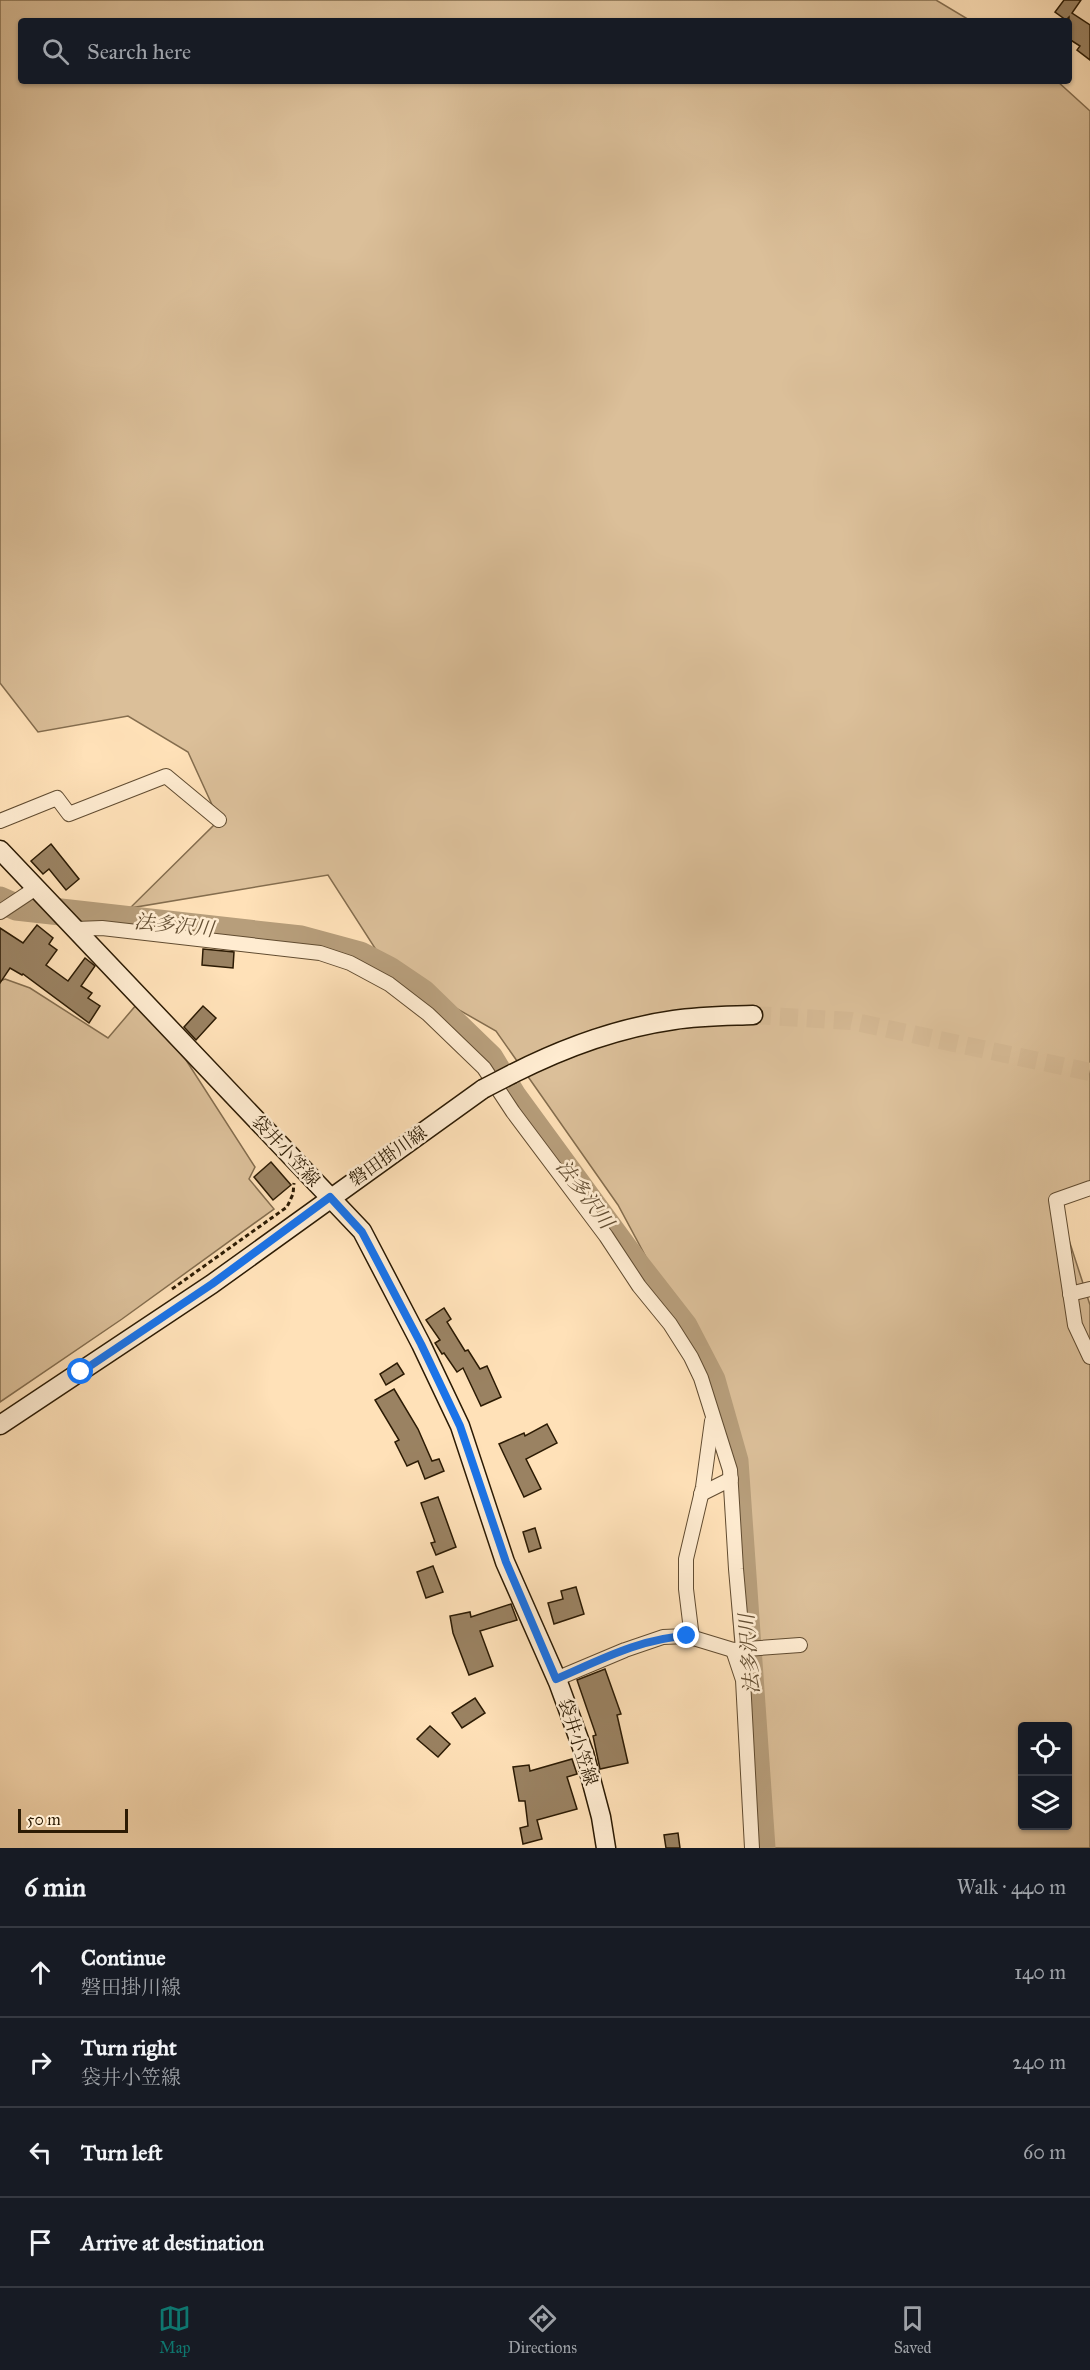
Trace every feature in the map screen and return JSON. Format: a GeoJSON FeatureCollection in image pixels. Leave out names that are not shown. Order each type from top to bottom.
{"type":"FeatureCollection","features":[{"type":"Feature","properties":{"kind":"main road","name":"袋井小笠線"},"geometry":{"type":"LineString","coordinates":[[0,850],[362,1232],[421,1344],[455,1416],[506,1562],[556,1679],[584,1753],[601,1817],[606,1848]]}},
{"type":"Feature","properties":{"kind":"main road","name":"磐田掛川線"},"geometry":{"type":"LineString","coordinates":[[0,1425],[212,1284],[483,1089],[555,1052],[592,1039],[674,1020],[753,1015]]}},
{"type":"Feature","properties":{"kind":"street"},"geometry":{"type":"LineString","coordinates":[[0,821],[57,798],[69,814],[166,776],[219,820]]}},
{"type":"Feature","properties":{"kind":"street"},"geometry":{"type":"LineString","coordinates":[[0,912],[36,888]]}},
{"type":"Feature","properties":{"kind":"street"},"geometry":{"type":"LineString","coordinates":[[76,929],[102,928],[320,953],[350,963],[389,984],[428,1014],[484,1068],[513,1112],[606,1236],[639,1286],[670,1324],[692,1357],[701,1378],[731,1479],[738,1649],[743,1680],[753,1848]]}},
{"type":"Feature","properties":{"kind":"street"},"geometry":{"type":"LineString","coordinates":[[1089,1356],[1076,1325],[1056,1200],[1090,1188]]}},
{"type":"Feature","properties":{"kind":"street"},"geometry":{"type":"LineString","coordinates":[[1070,1294],[1090,1289]]}},
{"type":"Feature","properties":{"kind":"street"},"geometry":{"type":"LineString","coordinates":[[692,1638],[686,1589],[686,1559],[701,1494],[712,1417]]}},
{"type":"Feature","properties":{"kind":"street"},"geometry":{"type":"LineString","coordinates":[[701,1494],[731,1479]]}},
{"type":"Feature","properties":{"kind":"street"},"geometry":{"type":"LineString","coordinates":[[556,1679],[663,1637],[692,1638],[738,1649],[800,1645]]}},
{"type":"Feature","properties":{"kind":"path"},"geometry":{"type":"LineString","coordinates":[[170,1291],[287,1207],[293,1194],[294,1182],[290,1175]]}},
{"type":"Feature","properties":{"kind":"shaded area"},"geometry":{"type":"Polygon","coordinates":[[[0,0],[936,0],[966,18],[18,18],[18,84],[1060,84],[1090,111],[1090,1191],[1056,1200],[1090,1305],[1090,1848],[767,1848],[730,1470],[690,1339],[618,1205],[496,1031],[389,970],[328,875],[130,908],[219,820],[188,752],[128,716],[38,732],[0,683],[0,0]]]}},
{"type":"Feature","properties":{"kind":"shaded area"},"geometry":{"type":"Polygon","coordinates":[[[5,979],[30,988],[108,1038],[137,1004],[186,1060],[255,1167],[249,1179],[274,1209],[122,1319],[0,1402],[0,981],[5,979]]]}},
{"type":"Feature","properties":{"kind":"building"},"geometry":{"type":"Polygon","coordinates":[[[1064,0],[1081,0],[1072,13],[1090,25],[1090,60],[1077,50],[1080,46],[1072,41],[1072,18],[1063,18],[1055,12],[1064,0]]]}},
{"type":"Feature","properties":{"kind":"building"},"geometry":{"type":"Polygon","coordinates":[[[51,844],[79,879],[66,890],[49,869],[43,874],[31,861],[51,844]]]}},
{"type":"Feature","properties":{"kind":"building"},"geometry":{"type":"Polygon","coordinates":[[[37,925],[53,938],[49,944],[57,950],[46,965],[68,981],[85,958],[95,966],[81,986],[92,993],[88,998],[100,1006],[89,1023],[23,974],[10,968],[0,983],[0,928],[23,943],[37,925]]]}},
{"type":"Feature","properties":{"kind":"building"},"geometry":{"type":"Polygon","coordinates":[[[203,949],[234,952],[233,968],[202,965],[203,949]]]}},
{"type":"Feature","properties":{"kind":"building"},"geometry":{"type":"Polygon","coordinates":[[[203,1006],[216,1018],[196,1040],[184,1027],[203,1006]]]}},
{"type":"Feature","properties":{"kind":"building"},"geometry":{"type":"Polygon","coordinates":[[[271,1162],[291,1185],[273,1200],[254,1177],[271,1162]]]}},
{"type":"Feature","properties":{"kind":"building"},"geometry":{"type":"Polygon","coordinates":[[[444,1308],[451,1319],[447,1322],[465,1351],[468,1350],[480,1369],[487,1366],[501,1397],[481,1406],[463,1368],[457,1372],[444,1353],[442,1354],[435,1343],[440,1340],[426,1320],[444,1308]]]}},
{"type":"Feature","properties":{"kind":"building"},"geometry":{"type":"Polygon","coordinates":[[[397,1363],[404,1374],[386,1385],[380,1374],[397,1363]]]}},
{"type":"Feature","properties":{"kind":"building"},"geometry":{"type":"Polygon","coordinates":[[[394,1389],[418,1429],[432,1461],[439,1459],[444,1471],[425,1479],[418,1461],[407,1466],[395,1442],[399,1440],[375,1400],[394,1389]]]}},
{"type":"Feature","properties":{"kind":"building"},"geometry":{"type":"Polygon","coordinates":[[[547,1424],[557,1443],[526,1459],[541,1489],[524,1497],[499,1444],[524,1433],[525,1436],[547,1424]]]}},
{"type":"Feature","properties":{"kind":"building"},"geometry":{"type":"Polygon","coordinates":[[[438,1497],[456,1547],[436,1555],[431,1543],[435,1542],[421,1503],[438,1497]]]}},
{"type":"Feature","properties":{"kind":"building"},"geometry":{"type":"Polygon","coordinates":[[[535,1528],[541,1548],[529,1552],[523,1532],[535,1528]]]}},
{"type":"Feature","properties":{"kind":"building"},"geometry":{"type":"Polygon","coordinates":[[[433,1566],[443,1592],[426,1598],[417,1572],[433,1566]]]}},
{"type":"Feature","properties":{"kind":"building"},"geometry":{"type":"Polygon","coordinates":[[[576,1587],[584,1614],[554,1624],[548,1603],[563,1599],[561,1591],[576,1587]]]}},
{"type":"Feature","properties":{"kind":"building"},"geometry":{"type":"Polygon","coordinates":[[[511,1604],[517,1620],[480,1631],[493,1666],[469,1675],[453,1633],[450,1616],[470,1612],[471,1617],[511,1604]]]}},
{"type":"Feature","properties":{"kind":"building"},"geometry":{"type":"Polygon","coordinates":[[[605,1669],[621,1714],[617,1715],[628,1763],[600,1769],[593,1736],[596,1735],[577,1680],[605,1669]]]}},
{"type":"Feature","properties":{"kind":"building"},"geometry":{"type":"Polygon","coordinates":[[[475,1698],[485,1713],[462,1728],[452,1713],[475,1698]]]}},
{"type":"Feature","properties":{"kind":"building"},"geometry":{"type":"Polygon","coordinates":[[[430,1726],[450,1744],[438,1757],[417,1739],[430,1726]]]}},
{"type":"Feature","properties":{"kind":"building"},"geometry":{"type":"Polygon","coordinates":[[[572,1759],[577,1774],[567,1777],[577,1809],[537,1820],[542,1839],[523,1844],[520,1828],[528,1826],[525,1801],[519,1801],[513,1767],[529,1765],[530,1771],[572,1759]]]}},
{"type":"Feature","properties":{"kind":"building"},"geometry":{"type":"Polygon","coordinates":[[[678,1833],[680,1848],[666,1848],[664,1835],[678,1833]]]}},
{"type":"Feature","properties":{"kind":"waterway","name":"法多沢川"},"geometry":{"type":"LineString","coordinates":[[0,900],[16,907],[301,939],[360,955],[389,970],[423,993],[490,1058],[513,1096],[684,1326],[712,1380],[735,1461],[762,1848]]}},
{"type":"Feature","properties":{"kind":"tunnel"},"geometry":{"type":"LineString","coordinates":[[753,1015],[851,1021],[1090,1072]]}},
{"type":"Feature","properties":{"kind":"route"},"geometry":{"type":"LineString","coordinates":[[81,1372],[212,1284],[330,1197],[362,1232],[421,1344],[460,1426],[506,1562],[556,1679],[663,1637],[687,1636]]}}]}
